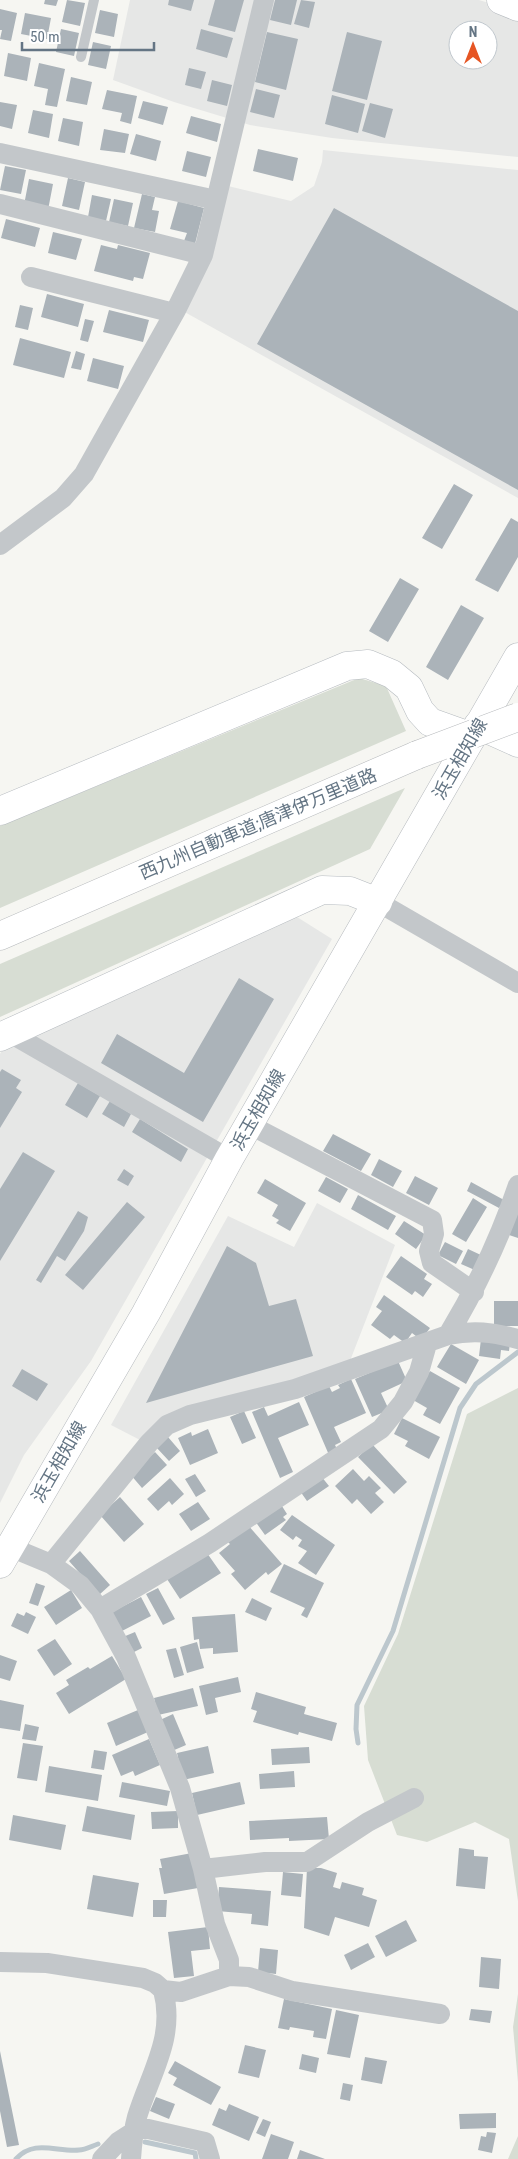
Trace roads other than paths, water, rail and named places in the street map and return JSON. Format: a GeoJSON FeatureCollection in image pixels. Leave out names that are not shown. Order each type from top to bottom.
{"type":"FeatureCollection","features":[{"type":"Feature","properties":{"kind":"main road"},"geometry":{"type":"LineString","coordinates":[[501,0],[518,7]]}},
{"type":"Feature","properties":{"kind":"main road","name":"浜玉相知線"},"geometry":{"type":"LineString","coordinates":[[5,1555],[146,1313],[229,1160],[518,657]]}},
{"type":"Feature","properties":{"kind":"main road"},"geometry":{"type":"LineString","coordinates":[[0,811],[347,666],[368,664],[392,674],[409,688],[420,711],[430,722],[475,731],[518,743]]}},
{"type":"Feature","properties":{"kind":"main road","name":"西九州自動車道;唐津伊万里道路"},"geometry":{"type":"LineString","coordinates":[[0,936],[417,755],[518,717]]}},
{"type":"Feature","properties":{"kind":"main road"},"geometry":{"type":"LineString","coordinates":[[5,1035],[322,890],[350,891],[378,902]]}},
{"type":"Feature","properties":{"kind":"street"},"geometry":{"type":"LineString","coordinates":[[0,544],[63,498],[84,474],[174,314],[203,256],[264,0]]}},
{"type":"Feature","properties":{"kind":"street"},"geometry":{"type":"LineString","coordinates":[[0,153],[216,200]]}},
{"type":"Feature","properties":{"kind":"street"},"geometry":{"type":"LineString","coordinates":[[0,204],[203,256]]}},
{"type":"Feature","properties":{"kind":"street"},"geometry":{"type":"LineString","coordinates":[[31,277],[174,314]]}},
{"type":"Feature","properties":{"kind":"street"},"geometry":{"type":"LineString","coordinates":[[378,902],[518,983]]}},
{"type":"Feature","properties":{"kind":"street"},"geometry":{"type":"LineString","coordinates":[[5,1035],[229,1160]]}},
{"type":"Feature","properties":{"kind":"street"},"geometry":{"type":"LineString","coordinates":[[250,1125],[432,1220],[434,1234],[428,1251],[432,1263],[474,1292]]}},
{"type":"Feature","properties":{"kind":"street"},"geometry":{"type":"LineString","coordinates":[[448,1335],[474,1292],[504,1226],[518,1185]]}},
{"type":"Feature","properties":{"kind":"street"},"geometry":{"type":"LineString","coordinates":[[51,1564],[149,1444],[167,1425],[190,1415],[295,1389],[448,1335],[468,1331],[493,1332],[518,1339]]}},
{"type":"Feature","properties":{"kind":"street"},"geometry":{"type":"LineString","coordinates":[[100,1609],[210,1543],[381,1429],[403,1402],[420,1372],[427,1344]]}},
{"type":"Feature","properties":{"kind":"street"},"geometry":{"type":"LineString","coordinates":[[5,1555],[51,1564],[80,1586],[100,1609],[126,1657],[180,1788],[203,1869],[215,1924],[229,1960],[229,1976]]}},
{"type":"Feature","properties":{"kind":"street"},"geometry":{"type":"LineString","coordinates":[[203,1869],[264,1862],[307,1862],[368,1822],[414,1798]]}},
{"type":"Feature","properties":{"kind":"street"},"geometry":{"type":"LineString","coordinates":[[0,1962],[47,1962],[75,1966],[143,1978],[163,1990],[181,1992],[229,1976],[249,1978],[292,1991],[440,2014]]}},
{"type":"Feature","properties":{"kind":"street"},"geometry":{"type":"LineString","coordinates":[[131,2159],[134,2130],[165,2040],[168,2012],[163,1990]]}},
{"type":"Feature","properties":{"kind":"street"},"geometry":{"type":"LineString","coordinates":[[102,2159],[118,2142],[134,2130],[205,2142],[210,2159]]}},
{"type":"Feature","properties":{"kind":"lane"},"geometry":{"type":"LineString","coordinates":[[81,57],[94,0]]}},
{"type":"Feature","properties":{"kind":"waterway"},"geometry":{"type":"LineString","coordinates":[[358,1743],[356,1729],[357,1705],[393,1631],[460,1408],[476,1384],[518,1352]]}},
{"type":"Feature","properties":{"kind":"waterway"},"geometry":{"type":"LineString","coordinates":[[145,2142],[195,2153],[196,2159]]}},
{"type":"Feature","properties":{"kind":"waterway"},"geometry":{"type":"LineString","coordinates":[[16,2159],[30,2149],[79,2150],[98,2144]]}}]}
